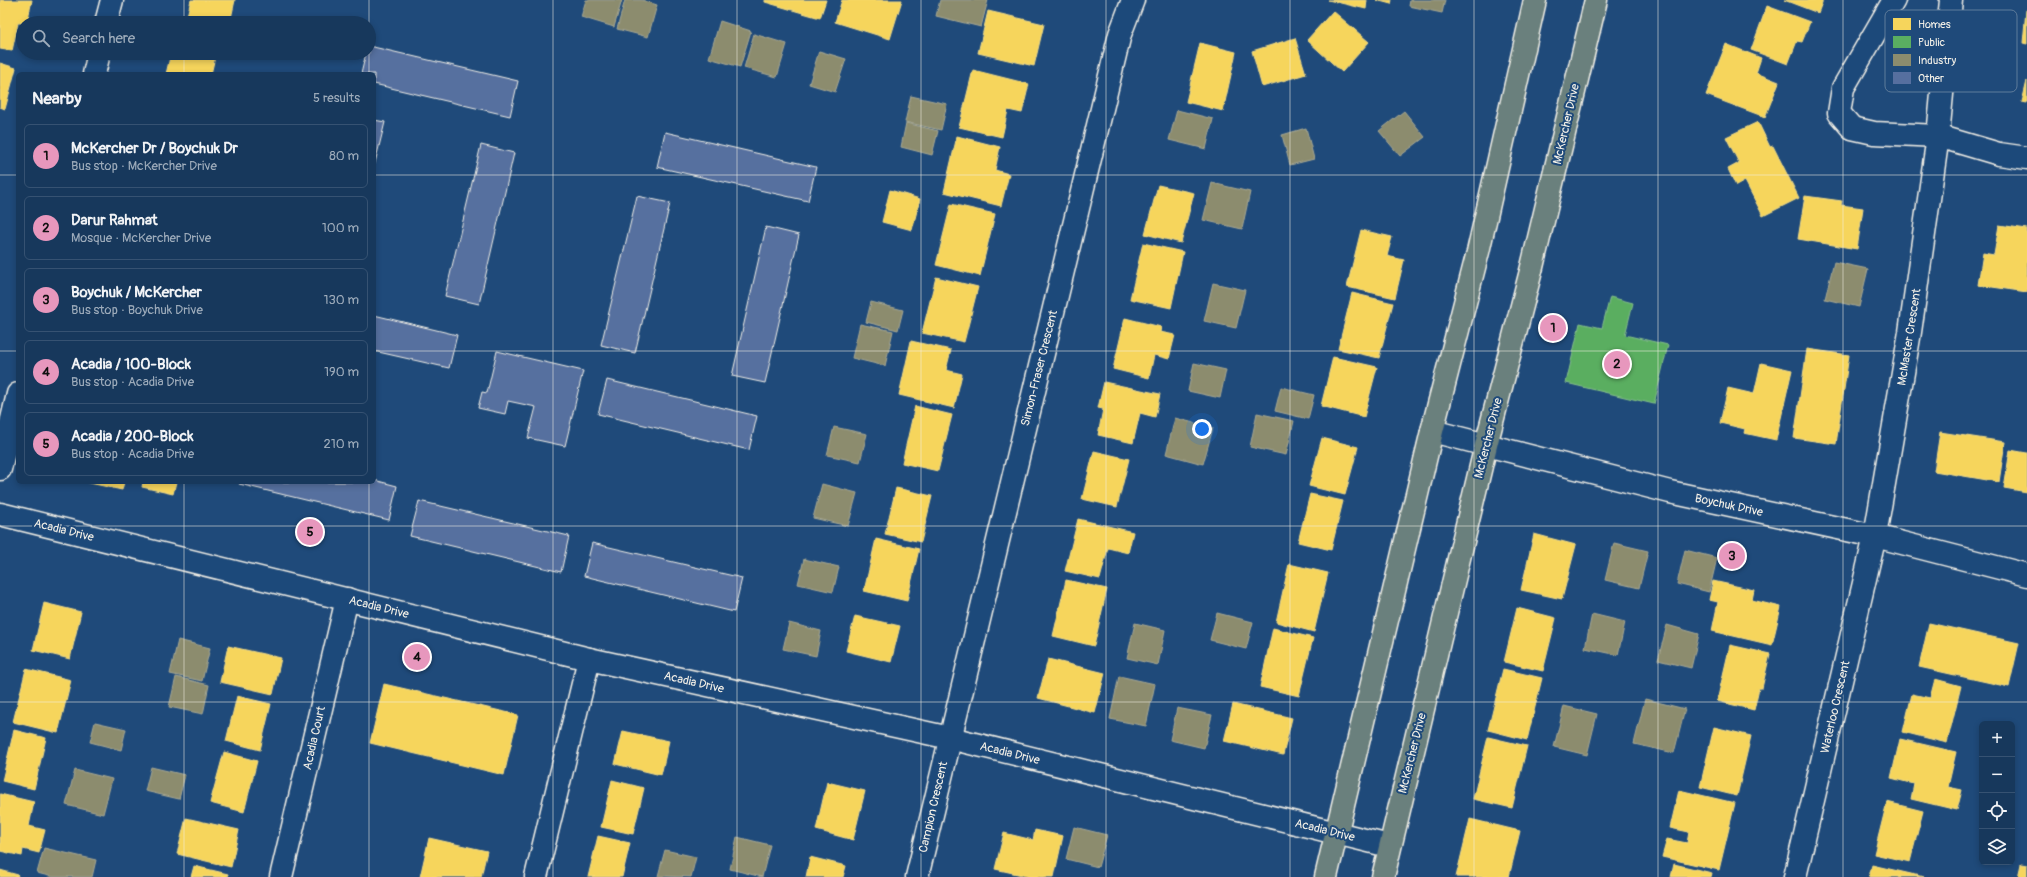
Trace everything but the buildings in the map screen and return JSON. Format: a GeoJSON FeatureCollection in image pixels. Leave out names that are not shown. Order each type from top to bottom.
{"type":"FeatureCollection","features":[{"type":"Feature","properties":{"kind":"main road"},"geometry":{"type":"LineString","coordinates":[[1326,877],[1335,833],[1432,432],[1478,252],[1536,0]]}},
{"type":"Feature","properties":{"kind":"main road","name":"McKercher Drive"},"geometry":{"type":"LineString","coordinates":[[1383,877],[1389,846],[1486,445],[1532,267],[1596,0]]}},
{"type":"Feature","properties":{"kind":"street"},"geometry":{"type":"LineString","coordinates":[[108,16],[112,0]]}},
{"type":"Feature","properties":{"kind":"street","name":"Simon-Fraser Crescent"},"geometry":{"type":"LineString","coordinates":[[950,738],[1118,42],[1132,0]]}},
{"type":"Feature","properties":{"kind":"street"},"geometry":{"type":"LineString","coordinates":[[1888,10],[1894,0]]}},
{"type":"Feature","properties":{"kind":"street","name":"McMaster Crescent"},"geometry":{"type":"LineString","coordinates":[[1950,10],[1951,0]]}},
{"type":"Feature","properties":{"kind":"street"},"geometry":{"type":"LineString","coordinates":[[1885,16],[1843,88],[1839,113],[1852,128],[1866,131],[1938,136],[1999,154],[2027,158]]}},
{"type":"Feature","properties":{"kind":"street"},"geometry":{"type":"LineString","coordinates":[[94,72],[97,60]]}},
{"type":"Feature","properties":{"kind":"street","name":"McMaster Crescent"},"geometry":{"type":"LineString","coordinates":[[1875,536],[1910,332],[1938,136],[1942,92]]}},
{"type":"Feature","properties":{"kind":"street"},"geometry":{"type":"LineString","coordinates":[[0,469],[16,402]]}},
{"type":"Feature","properties":{"kind":"street","name":"Boychuk Drive"},"geometry":{"type":"LineString","coordinates":[[1432,432],[1670,492],[1875,536],[2027,574]]}},
{"type":"Feature","properties":{"kind":"street","name":"Acadia Drive"},"geometry":{"type":"LineString","coordinates":[[0,514],[589,659],[950,738],[1389,846]]}},
{"type":"Feature","properties":{"kind":"street","name":"Waterloo Crescent"},"geometry":{"type":"LineString","coordinates":[[1795,877],[1875,536]]}},
{"type":"Feature","properties":{"kind":"street","name":"Acadia Court"},"geometry":{"type":"LineString","coordinates":[[281,877],[347,599]]}},
{"type":"Feature","properties":{"kind":"street"},"geometry":{"type":"LineString","coordinates":[[536,877],[589,659]]}},
{"type":"Feature","properties":{"kind":"street","name":"Campion Crescent"},"geometry":{"type":"LineString","coordinates":[[917,877],[950,738]]}},
{"type":"Feature","properties":{"kind":"place","name":"McKercher Dr / Boychuk Dr"},"geometry":{"type":"Point","coordinates":[1553,328]}},
{"type":"Feature","properties":{"kind":"place","name":"Darur Rahmat"},"geometry":{"type":"Point","coordinates":[1617,364]}},
{"type":"Feature","properties":{"kind":"place","name":"Acadia / 200-Block"},"geometry":{"type":"Point","coordinates":[310,532]}},
{"type":"Feature","properties":{"kind":"place","name":"Boychuk / McKercher"},"geometry":{"type":"Point","coordinates":[1732,556]}},
{"type":"Feature","properties":{"kind":"place","name":"Acadia / 100-Block"},"geometry":{"type":"Point","coordinates":[417,657]}}]}
